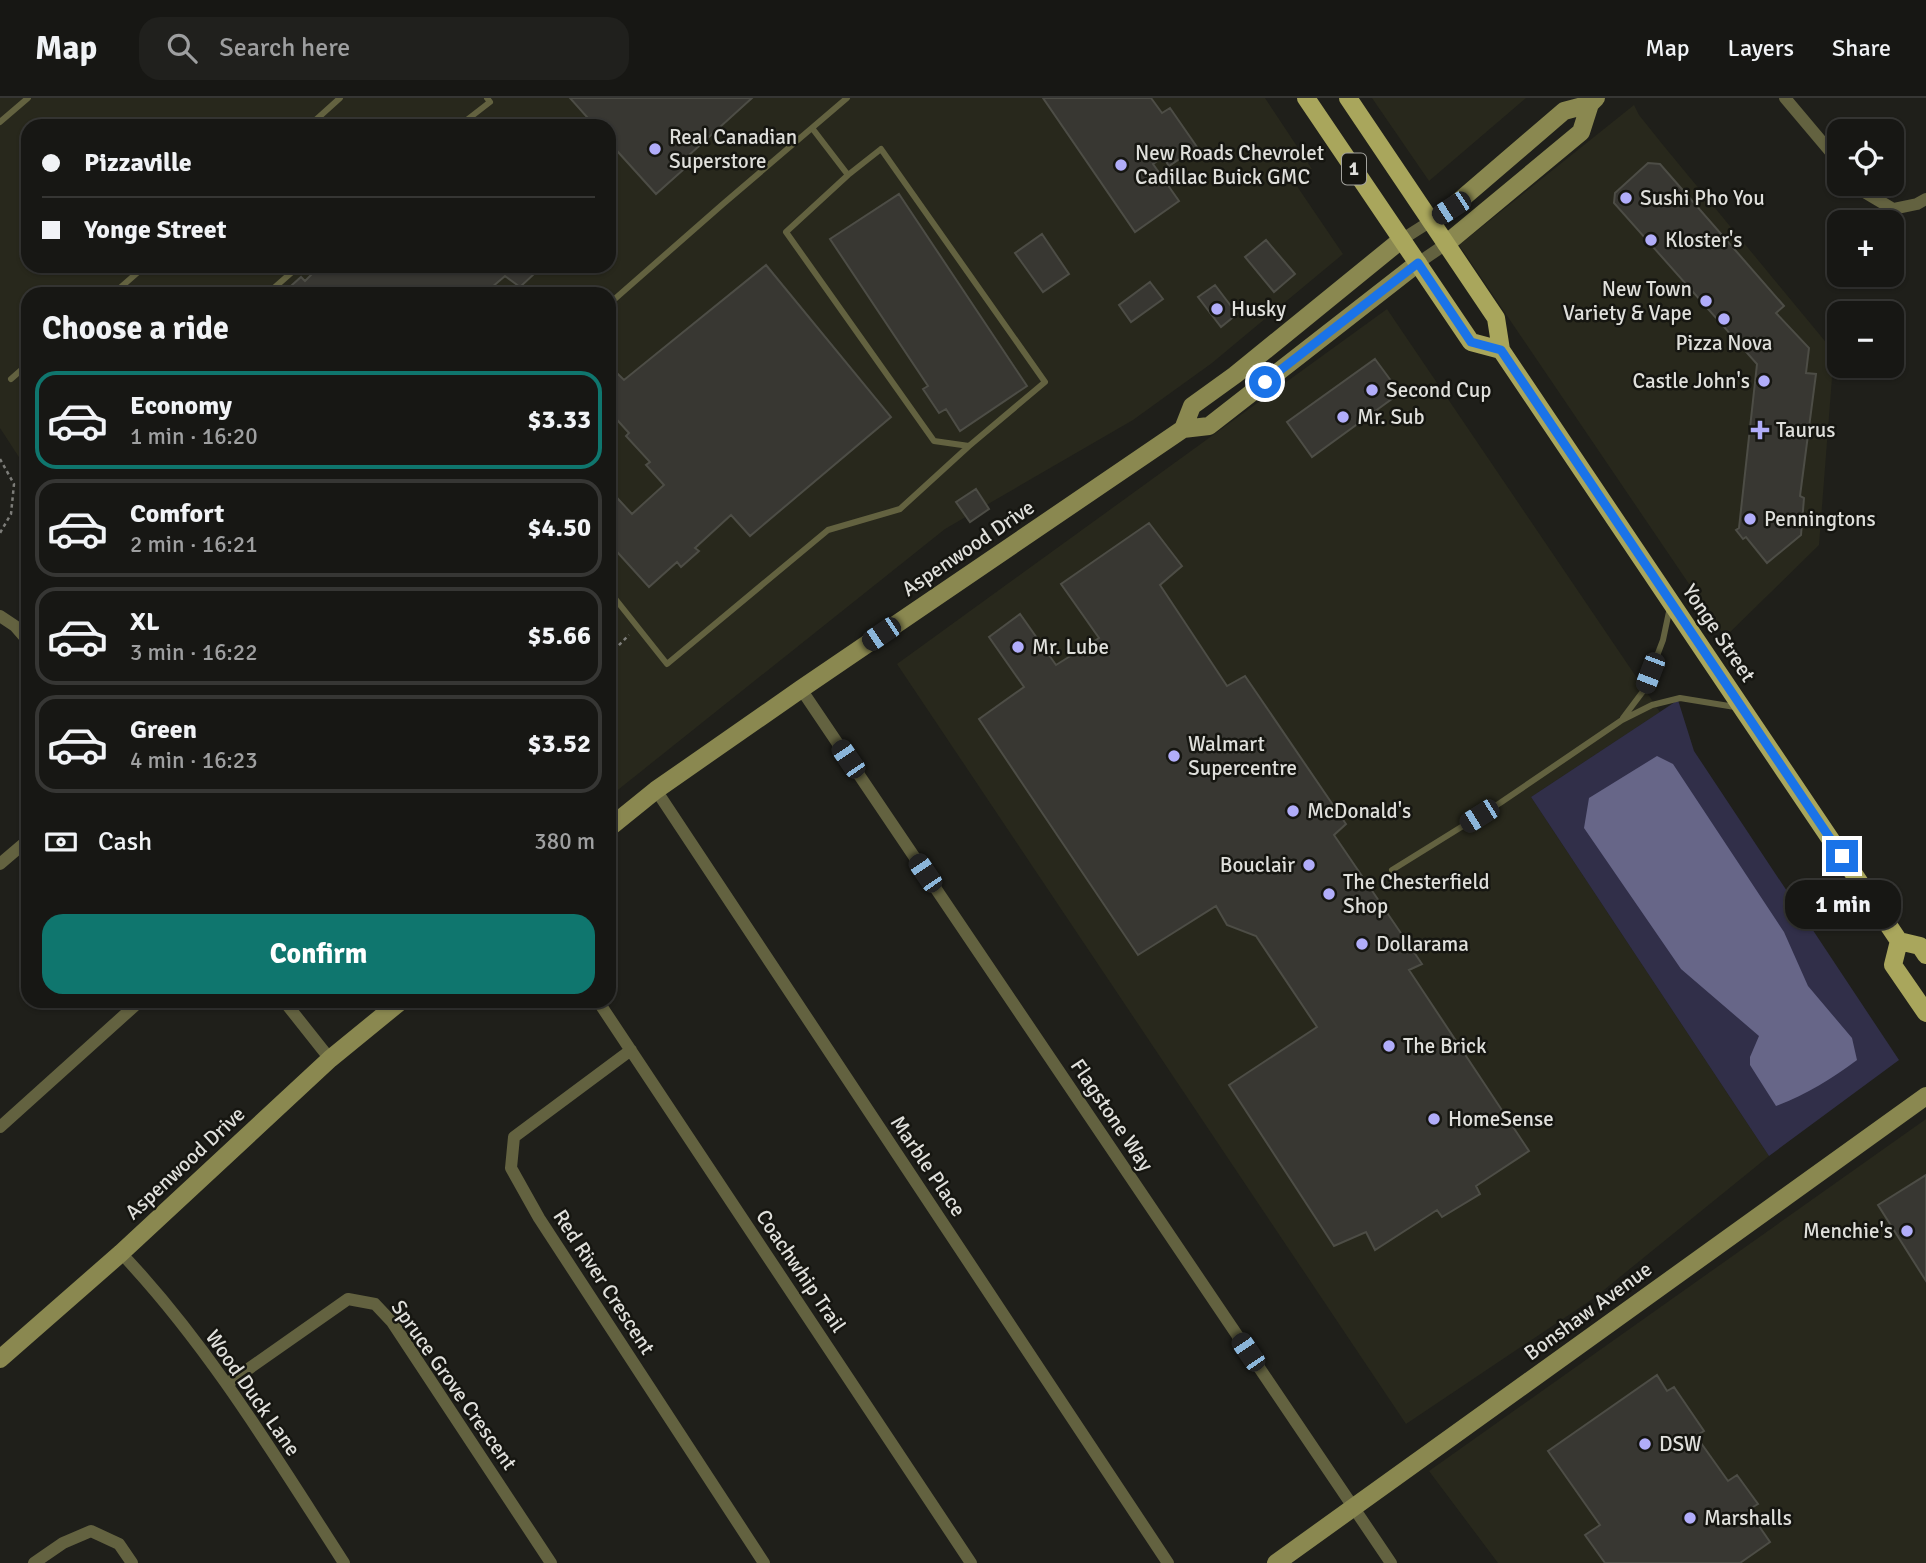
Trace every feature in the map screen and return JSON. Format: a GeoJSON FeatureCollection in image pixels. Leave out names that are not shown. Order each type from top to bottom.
{"type":"FeatureCollection","features":[{"type":"Feature","properties":{"kind":"main road","name":"1"},"geometry":{"type":"LineString","coordinates":[[1306,98],[1471,342],[1501,350]]}},
{"type":"Feature","properties":{"kind":"main road","name":"Yonge Street"},"geometry":{"type":"LineString","coordinates":[[1348,98],[1496,318],[1501,350],[1899,941],[1920,946],[1926,955]]}},
{"type":"Feature","properties":{"kind":"main road"},"geometry":{"type":"LineString","coordinates":[[1899,941],[1893,965],[1926,1013]]}},
{"type":"Feature","properties":{"kind":"street"},"geometry":{"type":"LineString","coordinates":[[1785,98],[1827,148]]}},
{"type":"Feature","properties":{"kind":"street"},"geometry":{"type":"LineString","coordinates":[[1401,240],[1451,208],[1564,111],[1593,101]]}},
{"type":"Feature","properties":{"kind":"street"},"geometry":{"type":"LineString","coordinates":[[1418,263],[1446,244],[1580,132],[1593,101]]}},
{"type":"Feature","properties":{"kind":"street"},"geometry":{"type":"LineString","coordinates":[[1871,196],[1893,209],[1917,204],[1926,199]]}},
{"type":"Feature","properties":{"kind":"street","name":"Aspenwood Drive"},"geometry":{"type":"LineString","coordinates":[[1183,429],[1192,406],[1235,375],[1401,240]]}},
{"type":"Feature","properties":{"kind":"street","name":"Aspenwood Drive"},"geometry":{"type":"LineString","coordinates":[[616,822],[656,790],[801,689],[1183,429],[1209,426],[1418,263]]}},
{"type":"Feature","properties":{"kind":"street"},"geometry":{"type":"LineString","coordinates":[[0,616],[21,632]]}},
{"type":"Feature","properties":{"kind":"street","name":"Flagstone Way"},"geometry":{"type":"LineString","coordinates":[[801,689],[1391,1563]]}},
{"type":"Feature","properties":{"kind":"street","name":"Marble Place"},"geometry":{"type":"LineString","coordinates":[[656,790],[1168,1563]]}},
{"type":"Feature","properties":{"kind":"street"},"geometry":{"type":"LineString","coordinates":[[0,864],[21,846]]}},
{"type":"Feature","properties":{"kind":"street"},"geometry":{"type":"LineString","coordinates":[[0,1127],[132,1008]]}},
{"type":"Feature","properties":{"kind":"street"},"geometry":{"type":"LineString","coordinates":[[290,1008],[330,1059]]}},
{"type":"Feature","properties":{"kind":"street","name":"Aspenwood Drive"},"geometry":{"type":"LineString","coordinates":[[0,1359],[121,1253],[330,1059],[392,1008]]}},
{"type":"Feature","properties":{"kind":"street","name":"Coachwhip Trail"},"geometry":{"type":"LineString","coordinates":[[603,1008],[971,1563]]}},
{"type":"Feature","properties":{"kind":"street","name":"Red River Crescent"},"geometry":{"type":"LineString","coordinates":[[631,1051],[514,1137],[511,1168],[539,1218],[764,1563]]}},
{"type":"Feature","properties":{"kind":"street","name":"Bonshaw Avenue"},"geometry":{"type":"LineString","coordinates":[[1276,1563],[1926,1096]]}},
{"type":"Feature","properties":{"kind":"street","name":"Wood Duck Lane"},"geometry":{"type":"LineString","coordinates":[[121,1253],[141,1274],[227,1384],[344,1563]]}},
{"type":"Feature","properties":{"kind":"street","name":"Spruce Grove Crescent"},"geometry":{"type":"LineString","coordinates":[[227,1384],[348,1299],[375,1304],[392,1322],[551,1563]]}},
{"type":"Feature","properties":{"kind":"street"},"geometry":{"type":"LineString","coordinates":[[34,1563],[63,1543],[91,1531],[119,1544],[132,1563]]}},
{"type":"Feature","properties":{"kind":"lane"},"geometry":{"type":"LineString","coordinates":[[0,122],[28,98]]}},
{"type":"Feature","properties":{"kind":"lane"},"geometry":{"type":"LineString","coordinates":[[317,119],[340,98]]}},
{"type":"Feature","properties":{"kind":"lane"},"geometry":{"type":"LineString","coordinates":[[468,119],[491,102],[487,98]]}},
{"type":"Feature","properties":{"kind":"lane"},"geometry":{"type":"LineString","coordinates":[[616,298],[847,98]]}},
{"type":"Feature","properties":{"kind":"lane"},"geometry":{"type":"LineString","coordinates":[[812,128],[848,176]]}},
{"type":"Feature","properties":{"kind":"lane"},"geometry":{"type":"LineString","coordinates":[[616,600],[667,664],[828,530],[900,509],[1045,382],[881,149],[786,232],[934,441],[969,446]]}},
{"type":"Feature","properties":{"kind":"lane"},"geometry":{"type":"LineString","coordinates":[[121,287],[137,273]]}},
{"type":"Feature","properties":{"kind":"lane"},"geometry":{"type":"LineString","coordinates":[[275,287],[291,273]]}},
{"type":"Feature","properties":{"kind":"lane"},"geometry":{"type":"LineString","coordinates":[[11,379],[21,371]]}},
{"type":"Feature","properties":{"kind":"lane"},"geometry":{"type":"LineString","coordinates":[[1622,720],[1644,690],[1663,640],[1671,601]]}},
{"type":"Feature","properties":{"kind":"lane"},"geometry":{"type":"LineString","coordinates":[[1392,870],[1500,803],[1622,720],[1653,705],[1680,698],[1742,708]]}},
{"type":"Feature","properties":{"kind":"path"},"geometry":{"type":"LineString","coordinates":[[0,459],[14,484],[11,514],[0,533]]}},
{"type":"Feature","properties":{"kind":"path"},"geometry":{"type":"LineString","coordinates":[[616,648],[638,627]]}},
{"type":"Feature","properties":{"kind":"shaded area"},"geometry":{"type":"Polygon","coordinates":[[[0,98],[1265,98],[1312,169],[1286,170],[1343,254],[1212,363],[1133,420],[945,529],[616,791],[616,287],[21,287],[21,460],[0,428],[0,98]]]}},
{"type":"Feature","properties":{"kind":"shaded area"},"geometry":{"type":"Polygon","coordinates":[[[1372,98],[1526,98],[1429,181],[1372,98]]]}},
{"type":"Feature","properties":{"kind":"shaded area"},"geometry":{"type":"Polygon","coordinates":[[[1634,105],[1663,145],[1827,344],[1827,378],[1832,378],[1819,545],[1725,637],[1459,245],[1634,105]]]}},
{"type":"Feature","properties":{"kind":"shaded area"},"geometry":{"type":"Polygon","coordinates":[[[1387,309],[1660,712],[1531,797],[1769,1156],[1594,1298],[1406,1424],[897,664],[1387,309]]]}},
{"type":"Feature","properties":{"kind":"shaded area"},"geometry":{"type":"Polygon","coordinates":[[[1678,700],[1694,751],[1899,1060],[1769,1156],[1531,797],[1678,700]]]}},
{"type":"Feature","properties":{"kind":"shaded area"},"geometry":{"type":"Polygon","coordinates":[[[1926,1119],[1926,1563],[1498,1563],[1429,1471],[1926,1119]]]}},
{"type":"Feature","properties":{"kind":"water"},"geometry":{"type":"Polygon","coordinates":[[[1657,756],[1673,764],[1784,932],[1808,986],[1852,1038],[1857,1060],[1818,1086],[1776,1106],[1750,1065],[1750,1057],[1759,1036],[1681,969],[1584,828],[1589,798],[1657,756]]]}},
{"type":"Feature","properties":{"kind":"building","name":"Real Canadian Superstore"},"geometry":{"type":"Polygon","coordinates":[[[570,98],[752,98],[688,156],[693,161],[656,194],[616,150],[616,119],[589,119],[570,98]]]}},
{"type":"Feature","properties":{"kind":"building","name":"New Roads Chevrolet Cadillac Buick GMC"},"geometry":{"type":"Polygon","coordinates":[[[1043,98],[1151,98],[1162,113],[1170,108],[1197,147],[1169,166],[1163,157],[1153,164],[1179,201],[1135,232],[1043,98]]]}},
{"type":"Feature","properties":{"kind":"building"},"geometry":{"type":"Polygon","coordinates":[[[1648,163],[1660,164],[1784,306],[1776,313],[1809,348],[1806,373],[1816,374],[1800,496],[1804,498],[1801,535],[1767,563],[1746,537],[1743,539],[1736,530],[1739,528],[1757,364],[1614,203],[1615,193],[1648,163]]]}},
{"type":"Feature","properties":{"kind":"building"},"geometry":{"type":"Polygon","coordinates":[[[899,194],[1027,386],[960,431],[946,409],[939,413],[923,389],[928,386],[830,239],[899,194]]]}},
{"type":"Feature","properties":{"kind":"building"},"geometry":{"type":"Polygon","coordinates":[[[1042,234],[1069,274],[1043,292],[1015,253],[1042,234]]]}},
{"type":"Feature","properties":{"kind":"building"},"geometry":{"type":"Polygon","coordinates":[[[1266,240],[1295,274],[1274,292],[1245,257],[1266,240]]]}},
{"type":"Feature","properties":{"kind":"building"},"geometry":{"type":"Polygon","coordinates":[[[766,265],[891,417],[750,536],[731,515],[695,548],[699,551],[681,567],[677,562],[649,587],[616,551],[616,497],[632,514],[664,485],[646,465],[650,462],[626,436],[629,433],[616,419],[616,374],[624,380],[766,265]]]}},
{"type":"Feature","properties":{"kind":"building"},"geometry":{"type":"Polygon","coordinates":[[[313,273],[533,275],[520,287],[505,276],[492,287],[290,287],[301,277],[305,281],[313,273]]]}},
{"type":"Feature","properties":{"kind":"building"},"geometry":{"type":"Polygon","coordinates":[[[1150,282],[1163,299],[1131,322],[1119,305],[1150,282]]]}},
{"type":"Feature","properties":{"kind":"building"},"geometry":{"type":"Polygon","coordinates":[[[1215,285],[1237,314],[1221,327],[1198,297],[1215,285]]]}},
{"type":"Feature","properties":{"kind":"building"},"geometry":{"type":"Polygon","coordinates":[[[1375,359],[1400,393],[1312,457],[1287,422],[1375,359]]]}},
{"type":"Feature","properties":{"kind":"building"},"geometry":{"type":"Polygon","coordinates":[[[976,489],[989,509],[970,522],[956,502],[976,489]]]}},
{"type":"Feature","properties":{"kind":"building"},"geometry":{"type":"Polygon","coordinates":[[[1149,523],[1182,566],[1160,585],[1227,686],[1245,676],[1346,824],[1334,835],[1422,964],[1409,970],[1529,1151],[1476,1186],[1480,1194],[1442,1217],[1437,1210],[1375,1250],[1366,1232],[1334,1246],[1229,1085],[1317,1027],[1256,936],[1227,925],[1216,906],[1138,955],[979,719],[1024,687],[989,637],[1020,614],[1056,665],[1099,638],[1061,584],[1149,523]]]}},
{"type":"Feature","properties":{"kind":"building"},"geometry":{"type":"Polygon","coordinates":[[[1926,1175],[1926,1281],[1878,1205],[1926,1175]]]}},
{"type":"Feature","properties":{"kind":"building"},"geometry":{"type":"Polygon","coordinates":[[[1657,1375],[1667,1391],[1674,1387],[1704,1431],[1696,1436],[1728,1481],[1737,1475],[1758,1504],[1748,1510],[1770,1542],[1740,1563],[1605,1563],[1585,1535],[1600,1525],[1548,1451],[1657,1375]]]}},
{"type":"Feature","properties":{"kind":"place","name":"Real Canadian Superstore"},"geometry":{"type":"Point","coordinates":[655,149]}},
{"type":"Feature","properties":{"kind":"place","name":"New Roads Chevrolet Cadillac Buick GMC"},"geometry":{"type":"Point","coordinates":[1121,165]}},
{"type":"Feature","properties":{"kind":"place","name":"Sushi Pho You"},"geometry":{"type":"Point","coordinates":[1626,198]}},
{"type":"Feature","properties":{"kind":"place","name":"Kloster's"},"geometry":{"type":"Point","coordinates":[1651,240]}},
{"type":"Feature","properties":{"kind":"place","name":"New Town Variety & Vape"},"geometry":{"type":"Point","coordinates":[1706,301]}},
{"type":"Feature","properties":{"kind":"place","name":"Husky"},"geometry":{"type":"Point","coordinates":[1217,309]}},
{"type":"Feature","properties":{"kind":"place","name":"Pizza Nova"},"geometry":{"type":"Point","coordinates":[1724,319]}},
{"type":"Feature","properties":{"kind":"place","name":"Castle John's"},"geometry":{"type":"Point","coordinates":[1764,381]}},
{"type":"Feature","properties":{"kind":"place","name":"Second Cup"},"geometry":{"type":"Point","coordinates":[1372,390]}},
{"type":"Feature","properties":{"kind":"place","name":"Mr. Sub"},"geometry":{"type":"Point","coordinates":[1343,417]}},
{"type":"Feature","properties":{"kind":"place","name":"Taurus"},"geometry":{"type":"Point","coordinates":[1760,430]}},
{"type":"Feature","properties":{"kind":"place","name":"Penningtons"},"geometry":{"type":"Point","coordinates":[1750,519]}},
{"type":"Feature","properties":{"kind":"place","name":"Mr. Lube"},"geometry":{"type":"Point","coordinates":[1018,647]}},
{"type":"Feature","properties":{"kind":"place","name":"Walmart Supercentre"},"geometry":{"type":"Point","coordinates":[1174,756]}},
{"type":"Feature","properties":{"kind":"place","name":"McDonald's"},"geometry":{"type":"Point","coordinates":[1293,811]}},
{"type":"Feature","properties":{"kind":"place","name":"Bouclair"},"geometry":{"type":"Point","coordinates":[1309,865]}},
{"type":"Feature","properties":{"kind":"place","name":"The Chesterfield Shop"},"geometry":{"type":"Point","coordinates":[1329,894]}},
{"type":"Feature","properties":{"kind":"place","name":"Dollarama"},"geometry":{"type":"Point","coordinates":[1362,944]}},
{"type":"Feature","properties":{"kind":"place","name":"The Brick"},"geometry":{"type":"Point","coordinates":[1389,1046]}},
{"type":"Feature","properties":{"kind":"place","name":"HomeSense"},"geometry":{"type":"Point","coordinates":[1434,1119]}},
{"type":"Feature","properties":{"kind":"place","name":"Menchie's"},"geometry":{"type":"Point","coordinates":[1907,1231]}},
{"type":"Feature","properties":{"kind":"place","name":"DSW"},"geometry":{"type":"Point","coordinates":[1645,1444]}},
{"type":"Feature","properties":{"kind":"place","name":"Marshalls"},"geometry":{"type":"Point","coordinates":[1690,1518]}},
{"type":"Feature","properties":{"kind":"route"},"geometry":{"type":"LineString","coordinates":[[1265,382],[1418,263],[1471,342],[1501,350],[1842,856]]}}]}
